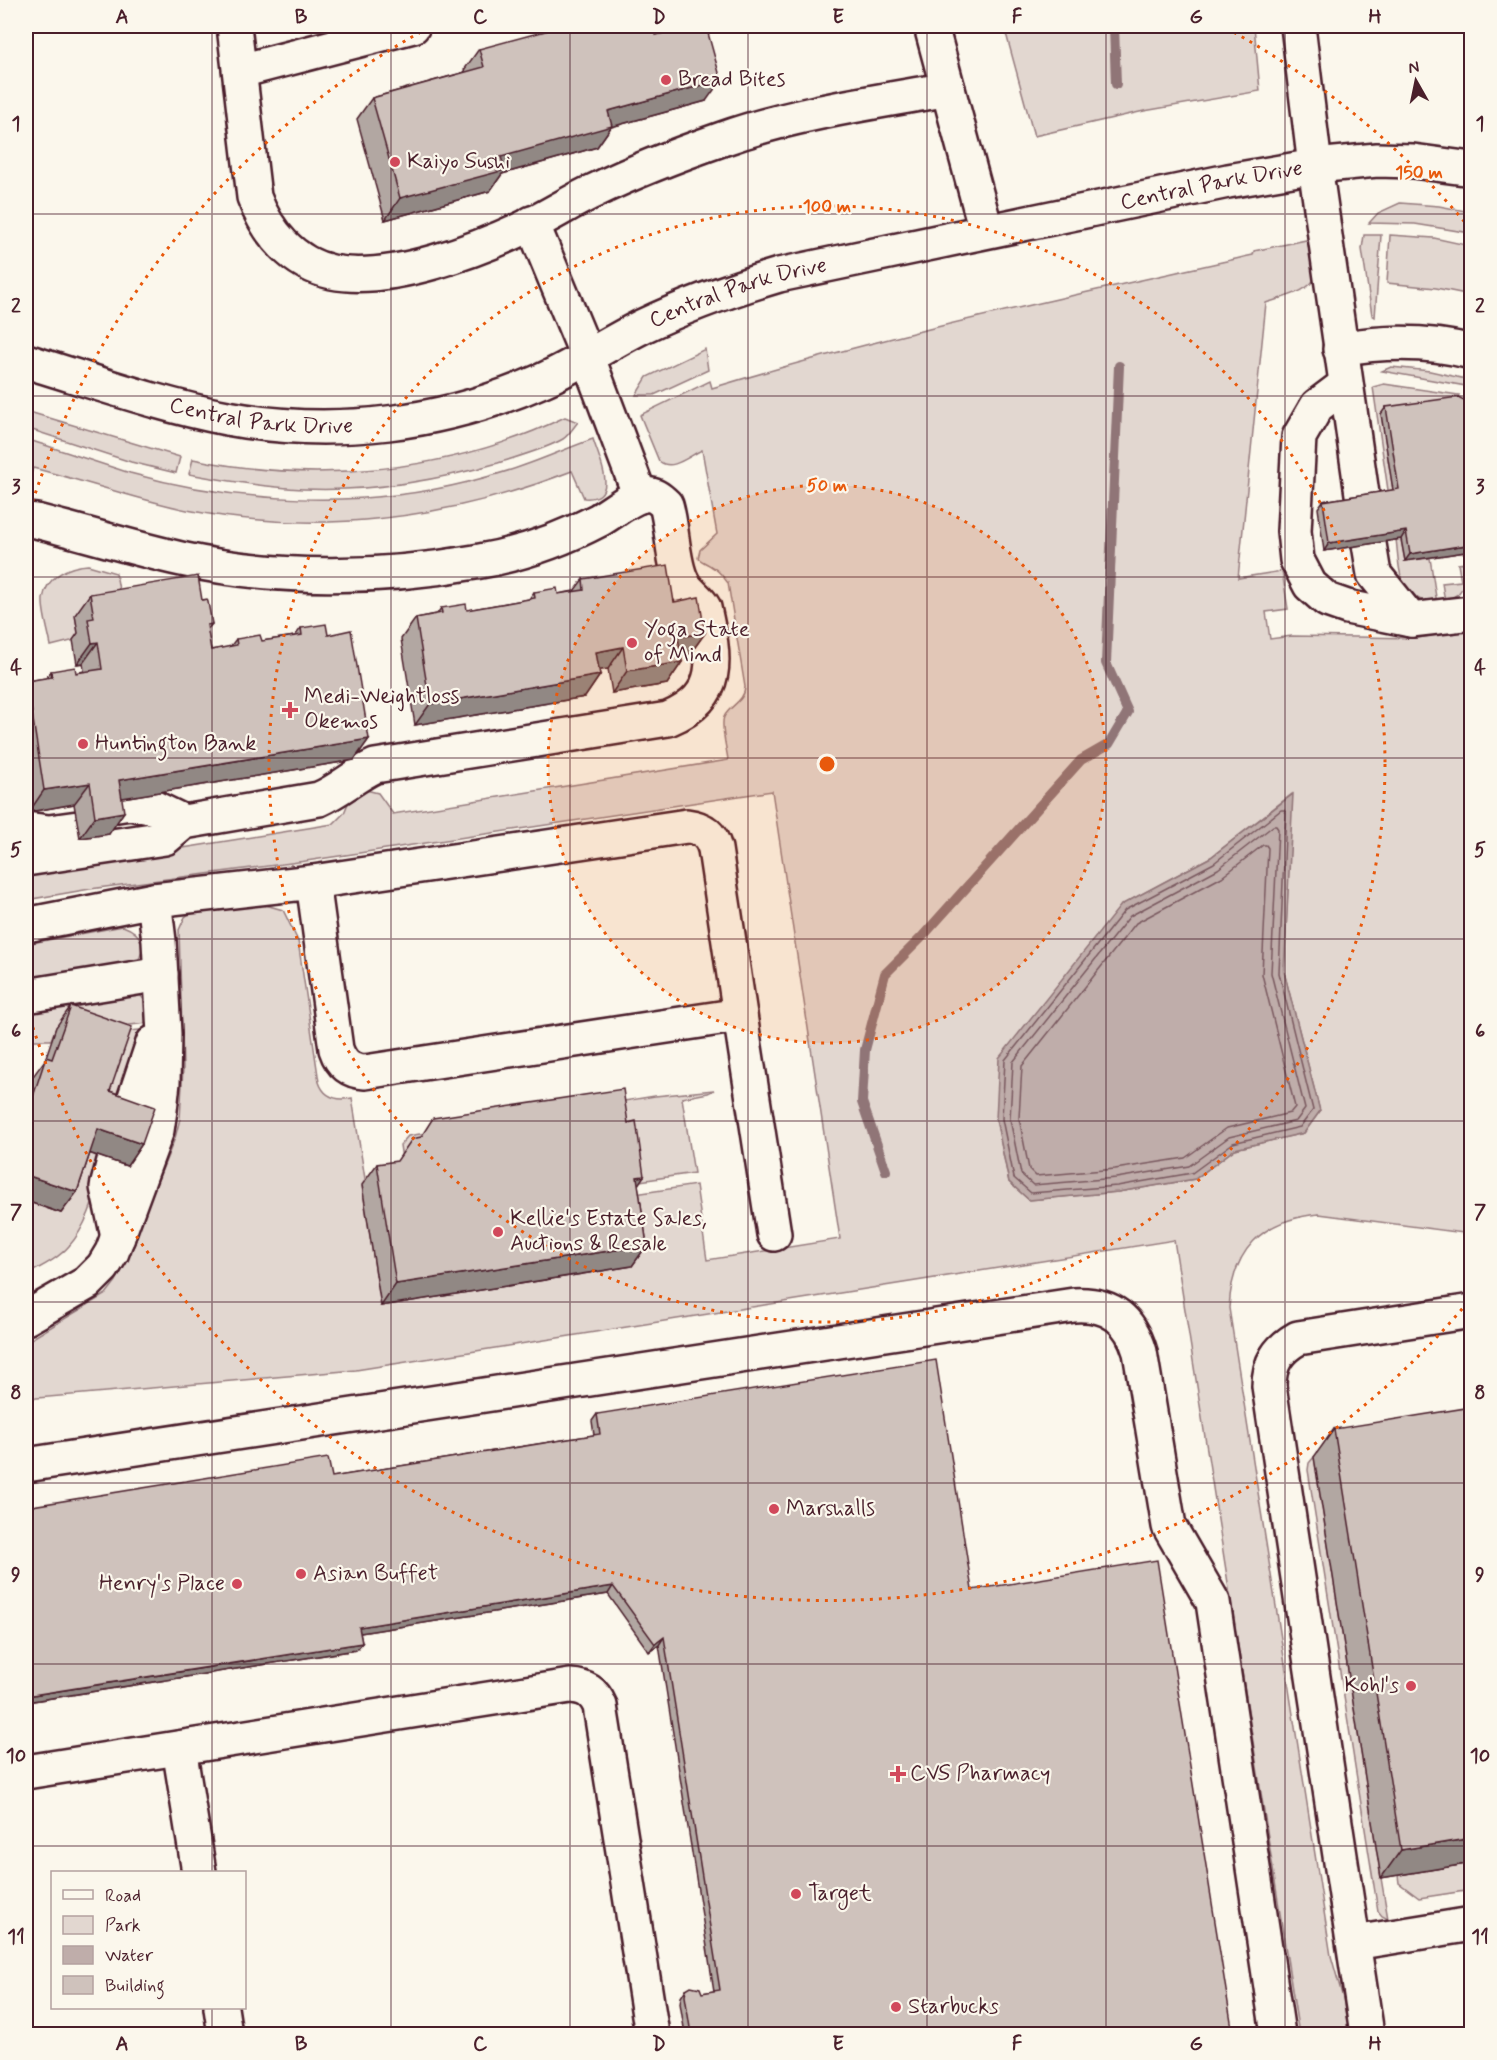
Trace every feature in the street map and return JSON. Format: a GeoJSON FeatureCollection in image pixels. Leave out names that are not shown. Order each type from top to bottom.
{"type":"FeatureCollection","features":[{"type":"Feature","properties":{"kind":"street"},"geometry":{"type":"LineString","coordinates":[[234,26],[254,197],[257,205],[269,229],[294,254],[312,265],[331,272],[351,274],[371,274],[415,267],[474,248],[532,224],[596,189],[663,160],[725,138],[788,119],[948,89]]}},
{"type":"Feature","properties":{"kind":"street"},"geometry":{"type":"LineString","coordinates":[[240,71],[413,26]]}},
{"type":"Feature","properties":{"kind":"street"},"geometry":{"type":"LineString","coordinates":[[931,26],[986,230]]}},
{"type":"Feature","properties":{"kind":"street"},"geometry":{"type":"LineString","coordinates":[[1298,26],[1345,386],[1363,501]]}},
{"type":"Feature","properties":{"kind":"street","name":"Central Park Drive"},"geometry":{"type":"LineString","coordinates":[[26,361],[173,405],[228,418],[284,425],[340,427],[396,422],[446,413],[495,399],[543,380],[588,358],[641,327],[697,302],[738,287],[822,265],[1315,165],[1377,160],[1413,161],[1472,169]]}},
{"type":"Feature","properties":{"kind":"street"},"geometry":{"type":"LineString","coordinates":[[532,224],[588,358],[640,496]]}},
{"type":"Feature","properties":{"kind":"street"},"geometry":{"type":"LineString","coordinates":[[1340,349],[1391,343],[1430,344],[1472,352]]}},
{"type":"Feature","properties":{"kind":"street"},"geometry":{"type":"LineString","coordinates":[[1345,386],[1317,406],[1299,437],[1294,531],[1297,560],[1310,585],[1327,600],[1347,607],[1411,620],[1472,613]]}},
{"type":"Feature","properties":{"kind":"street"},"geometry":{"type":"LineString","coordinates":[[26,520],[182,559],[238,569],[296,573],[405,572],[489,560],[523,551],[556,540],[640,496],[650,494],[660,498],[666,505],[678,571],[683,584],[700,601],[706,615],[713,668],[710,681],[700,698],[682,713],[668,719],[375,766],[319,799],[132,819],[46,816],[26,828]]}},
{"type":"Feature","properties":{"kind":"street"},"geometry":{"type":"LineString","coordinates":[[1369,544],[1374,574],[1411,620]]}},
{"type":"Feature","properties":{"kind":"street"},"geometry":{"type":"LineString","coordinates":[[26,859],[165,838],[169,815]]}},
{"type":"Feature","properties":{"kind":"street"},"geometry":{"type":"LineString","coordinates":[[26,925],[154,900],[313,882],[687,826],[697,827],[705,831],[715,849],[774,1234]]}},
{"type":"Feature","properties":{"kind":"street"},"geometry":{"type":"LineString","coordinates":[[313,882],[336,1049],[340,1060],[356,1072],[741,1015]]}},
{"type":"Feature","properties":{"kind":"street"},"geometry":{"type":"LineString","coordinates":[[26,1318],[87,1283],[103,1267],[118,1237],[158,1130],[163,1082],[163,1016],[154,900]]}},
{"type":"Feature","properties":{"kind":"street"},"geometry":{"type":"LineString","coordinates":[[26,996],[161,974]]}},
{"type":"Feature","properties":{"kind":"street"},"geometry":{"type":"LineString","coordinates":[[126,1124],[163,1016]]}},
{"type":"Feature","properties":{"kind":"street"},"geometry":{"type":"LineString","coordinates":[[114,1161],[107,1187],[118,1237]]}},
{"type":"Feature","properties":{"kind":"street"},"geometry":{"type":"LineString","coordinates":[[26,1465],[1074,1305],[1090,1304],[1105,1308],[1119,1316],[1136,1338],[1169,1526],[1214,1602],[1278,2034]]}},
{"type":"Feature","properties":{"kind":"street"},"geometry":{"type":"LineString","coordinates":[[1367,2034],[1269,1374],[1278,1352],[1298,1338],[1472,1311]]}},
{"type":"Feature","properties":{"kind":"street"},"geometry":{"type":"LineString","coordinates":[[26,1772],[570,1686],[591,1691],[600,1706],[652,2034]]}},
{"type":"Feature","properties":{"kind":"street"},"geometry":{"type":"LineString","coordinates":[[179,1748],[199,1871]]}},
{"type":"Feature","properties":{"kind":"street"},"geometry":{"type":"LineString","coordinates":[[1354,1943],[1472,1924]]}},
{"type":"Feature","properties":{"kind":"street"},"geometry":{"type":"LineString","coordinates":[[221,2009],[225,2034]]}},
{"type":"Feature","properties":{"kind":"green space"},"geometry":{"type":"Polygon","coordinates":[[[1004,26],[1254,26],[1260,91],[1144,111],[1034,136],[1004,26]]]}},
{"type":"Feature","properties":{"kind":"green space"},"geometry":{"type":"Polygon","coordinates":[[[1400,203],[1439,206],[1471,212],[1471,233],[1415,224],[1369,223],[1378,213],[1400,203]]]}},
{"type":"Feature","properties":{"kind":"green space"},"geometry":{"type":"Polygon","coordinates":[[[1364,235],[1381,235],[1375,317],[1372,315],[1362,249],[1364,235]]]}},
{"type":"Feature","properties":{"kind":"green space"},"geometry":{"type":"Polygon","coordinates":[[[1390,235],[1434,238],[1471,246],[1471,295],[1436,288],[1387,283],[1390,235]]]}},
{"type":"Feature","properties":{"kind":"green space"},"geometry":{"type":"Polygon","coordinates":[[[1311,239],[1316,276],[1307,287],[1266,303],[1238,578],[1282,571],[1288,609],[1266,612],[1270,639],[1292,636],[1418,638],[1472,629],[1471,1234],[1319,1214],[1299,1217],[1266,1231],[1253,1242],[1236,1270],[1229,1308],[1331,1956],[1343,1998],[1349,2034],[1299,2034],[1174,1240],[356,1370],[26,1399],[26,1342],[106,1294],[116,1281],[175,1138],[180,1119],[183,1068],[179,930],[185,917],[193,911],[262,904],[283,910],[298,941],[319,1082],[331,1097],[352,1098],[366,1185],[362,1186],[381,1306],[628,1195],[696,1185],[707,1260],[840,1239],[772,791],[306,861],[90,889],[26,900],[26,873],[333,824],[344,813],[351,796],[366,790],[378,793],[393,814],[728,760],[723,721],[726,713],[740,700],[745,687],[728,583],[717,570],[698,558],[700,550],[717,534],[702,450],[675,464],[664,464],[659,461],[640,415],[710,381],[712,388],[913,333],[1253,255],[1254,251],[1311,239]],[[1292,794],[1211,857],[1121,905],[996,1119],[1009,1182],[1029,1200],[1118,1192],[1195,1179],[1235,1149],[1304,1133],[1320,1111],[1284,972],[1292,794]]]}},
{"type":"Feature","properties":{"kind":"green space"},"geometry":{"type":"Polygon","coordinates":[[[705,349],[708,370],[654,395],[636,395],[647,377],[705,349]]]}},
{"type":"Feature","properties":{"kind":"green space"},"geometry":{"type":"Polygon","coordinates":[[[1391,367],[1430,371],[1466,379],[1466,386],[1382,371],[1391,367]]]}},
{"type":"Feature","properties":{"kind":"green space"},"geometry":{"type":"Polygon","coordinates":[[[1384,384],[1459,395],[1453,404],[1381,414],[1394,496],[1389,497],[1373,387],[1384,384]]]}},
{"type":"Feature","properties":{"kind":"green space"},"geometry":{"type":"Polygon","coordinates":[[[26,411],[180,457],[176,473],[131,462],[26,428],[26,411]]]}},
{"type":"Feature","properties":{"kind":"green space"},"geometry":{"type":"Polygon","coordinates":[[[565,417],[578,422],[565,438],[556,443],[498,463],[402,484],[352,489],[303,489],[274,487],[189,474],[193,459],[240,467],[335,472],[430,461],[522,436],[565,417]]]}},
{"type":"Feature","properties":{"kind":"green space"},"geometry":{"type":"Polygon","coordinates":[[[26,439],[130,473],[212,491],[299,499],[342,499],[427,491],[468,482],[518,468],[593,439],[603,467],[605,486],[602,493],[595,497],[584,498],[572,471],[526,488],[431,511],[334,522],[285,522],[236,518],[168,506],[33,468],[26,489],[26,439]]]}},
{"type":"Feature","properties":{"kind":"green space"},"geometry":{"type":"Polygon","coordinates":[[[1396,539],[1401,539],[1405,561],[1430,558],[1437,604],[1424,601],[1408,590],[1400,573],[1396,539]]]}},
{"type":"Feature","properties":{"kind":"green space"},"geometry":{"type":"Polygon","coordinates":[[[1471,551],[1471,577],[1458,594],[1445,602],[1442,583],[1461,581],[1458,564],[1466,563],[1465,552],[1471,551]]]}},
{"type":"Feature","properties":{"kind":"green space"},"geometry":{"type":"Polygon","coordinates":[[[88,565],[116,573],[122,607],[75,615],[79,639],[51,646],[44,610],[45,591],[59,574],[88,565]]]}},
{"type":"Feature","properties":{"kind":"green space"},"geometry":{"type":"Polygon","coordinates":[[[123,926],[135,932],[141,941],[142,951],[137,963],[26,984],[26,944],[123,926]]]}},
{"type":"Feature","properties":{"kind":"green space"},"geometry":{"type":"Polygon","coordinates":[[[139,993],[147,1004],[148,1023],[111,1027],[56,1027],[51,1040],[33,1040],[31,1043],[26,1041],[26,1007],[139,993]]]}},
{"type":"Feature","properties":{"kind":"green space"},"geometry":{"type":"Polygon","coordinates":[[[148,1029],[119,1121],[95,1113],[111,1033],[148,1029]]]}},
{"type":"Feature","properties":{"kind":"green space"},"geometry":{"type":"Polygon","coordinates":[[[714,1090],[682,1098],[694,1173],[626,1183],[402,1159],[400,1145],[408,1136],[655,1096],[714,1090]]]}},
{"type":"Feature","properties":{"kind":"green space"},"geometry":{"type":"Polygon","coordinates":[[[83,1151],[106,1159],[88,1216],[65,1251],[26,1275],[26,1201],[83,1151]]]}},
{"type":"Feature","properties":{"kind":"green space"},"geometry":{"type":"Polygon","coordinates":[[[1314,1457],[1388,1919],[1378,1911],[1308,1470],[1309,1463],[1314,1457]]]}},
{"type":"Feature","properties":{"kind":"green space"},"geometry":{"type":"Polygon","coordinates":[[[1471,1863],[1471,1890],[1419,1898],[1399,1883],[1398,1875],[1471,1863]]]}},
{"type":"Feature","properties":{"kind":"water"},"geometry":{"type":"Polygon","coordinates":[[[1293,794],[1284,972],[1320,1111],[1304,1133],[1235,1149],[1195,1179],[1118,1192],[1029,1200],[1009,1182],[996,1119],[999,1058],[1121,905],[1211,857],[1293,794]]]}},
{"type":"Feature","properties":{"kind":"building"},"geometry":{"type":"Polygon","coordinates":[[[564,26],[653,26],[656,35],[692,26],[706,26],[721,80],[608,111],[612,126],[501,157],[505,170],[400,198],[372,98],[484,67],[479,49],[564,26]]]}},
{"type":"Feature","properties":{"kind":"building"},"geometry":{"type":"Polygon","coordinates":[[[1458,397],[1464,400],[1472,399],[1472,544],[1410,554],[1406,531],[1329,543],[1323,501],[1399,489],[1386,407],[1458,397]]]}},
{"type":"Feature","properties":{"kind":"building"},"geometry":{"type":"Polygon","coordinates":[[[668,565],[674,602],[699,597],[705,633],[678,637],[682,662],[627,671],[623,647],[596,652],[600,675],[430,704],[416,618],[442,613],[441,608],[466,604],[467,610],[535,598],[534,592],[557,588],[558,594],[584,590],[583,579],[668,565]]]}},
{"type":"Feature","properties":{"kind":"building"},"geometry":{"type":"Polygon","coordinates":[[[198,576],[202,600],[207,599],[212,624],[207,625],[211,650],[237,645],[236,639],[260,635],[262,641],[302,635],[301,628],[326,624],[328,635],[351,630],[369,739],[119,780],[124,812],[95,817],[90,783],[44,790],[27,681],[52,677],[51,671],[75,667],[76,673],[102,669],[98,642],[92,643],[88,619],[94,618],[90,594],[198,576]]]}},
{"type":"Feature","properties":{"kind":"building"},"geometry":{"type":"Polygon","coordinates":[[[71,1006],[132,1027],[110,1091],[155,1107],[142,1144],[98,1129],[77,1192],[26,1175],[26,1142],[31,1125],[26,1123],[26,1118],[46,1057],[52,1059],[71,1006]]]}},
{"type":"Feature","properties":{"kind":"building","name":"Kellie's Estate Sales, Auctions & Resale"},"geometry":{"type":"Polygon","coordinates":[[[623,1089],[628,1123],[636,1121],[644,1176],[637,1177],[647,1245],[396,1284],[377,1164],[397,1161],[412,1139],[421,1137],[433,1118],[623,1089]]]}},
{"type":"Feature","properties":{"kind":"building"},"geometry":{"type":"Polygon","coordinates":[[[936,1360],[972,1590],[1157,1560],[1233,2034],[691,2034],[686,1989],[691,1986],[700,1988],[702,1993],[720,1990],[664,1637],[655,1644],[613,1586],[359,1627],[362,1643],[26,1696],[26,1507],[328,1458],[332,1477],[600,1434],[597,1414],[936,1360]]]}},
{"type":"Feature","properties":{"kind":"building","name":"Kohl's"},"geometry":{"type":"Polygon","coordinates":[[[1472,1407],[1472,1838],[1401,1850],[1334,1429],[1472,1407]]]}},
{"type":"Feature","properties":{"kind":"waterway"},"geometry":{"type":"LineString","coordinates":[[1114,26],[1116,84]]}},
{"type":"Feature","properties":{"kind":"waterway"},"geometry":{"type":"LineString","coordinates":[[886,1171],[862,1102],[865,1050],[885,974],[921,938],[1081,760],[1109,744],[1128,712],[1106,663],[1119,366]]}},
{"type":"Feature","properties":{"kind":"place","name":"Bread Bites"},"geometry":{"type":"Point","coordinates":[666,80]}},
{"type":"Feature","properties":{"kind":"place","name":"Kaiyo Sushi"},"geometry":{"type":"Point","coordinates":[395,162]}},
{"type":"Feature","properties":{"kind":"place","name":"Yoga State of Mind"},"geometry":{"type":"Point","coordinates":[632,643]}},
{"type":"Feature","properties":{"kind":"place","name":"Medi-Weightloss Okemos"},"geometry":{"type":"Point","coordinates":[290,710]}},
{"type":"Feature","properties":{"kind":"place","name":"Huntington Bank"},"geometry":{"type":"Point","coordinates":[83,744]}},
{"type":"Feature","properties":{"kind":"place","name":"Kellie's Estate Sales, Auctions & Resale"},"geometry":{"type":"Point","coordinates":[498,1232]}},
{"type":"Feature","properties":{"kind":"place","name":"Marshalls"},"geometry":{"type":"Point","coordinates":[774,1509]}},
{"type":"Feature","properties":{"kind":"place","name":"Asian Buffet"},"geometry":{"type":"Point","coordinates":[301,1574]}},
{"type":"Feature","properties":{"kind":"place","name":"Henry's Place"},"geometry":{"type":"Point","coordinates":[237,1584]}},
{"type":"Feature","properties":{"kind":"place","name":"Kohl's"},"geometry":{"type":"Point","coordinates":[1411,1686]}},
{"type":"Feature","properties":{"kind":"place","name":"CVS Pharmacy"},"geometry":{"type":"Point","coordinates":[898,1774]}},
{"type":"Feature","properties":{"kind":"place","name":"Target"},"geometry":{"type":"Point","coordinates":[796,1894]}},
{"type":"Feature","properties":{"kind":"place","name":"Starbucks"},"geometry":{"type":"Point","coordinates":[896,2007]}}]}
